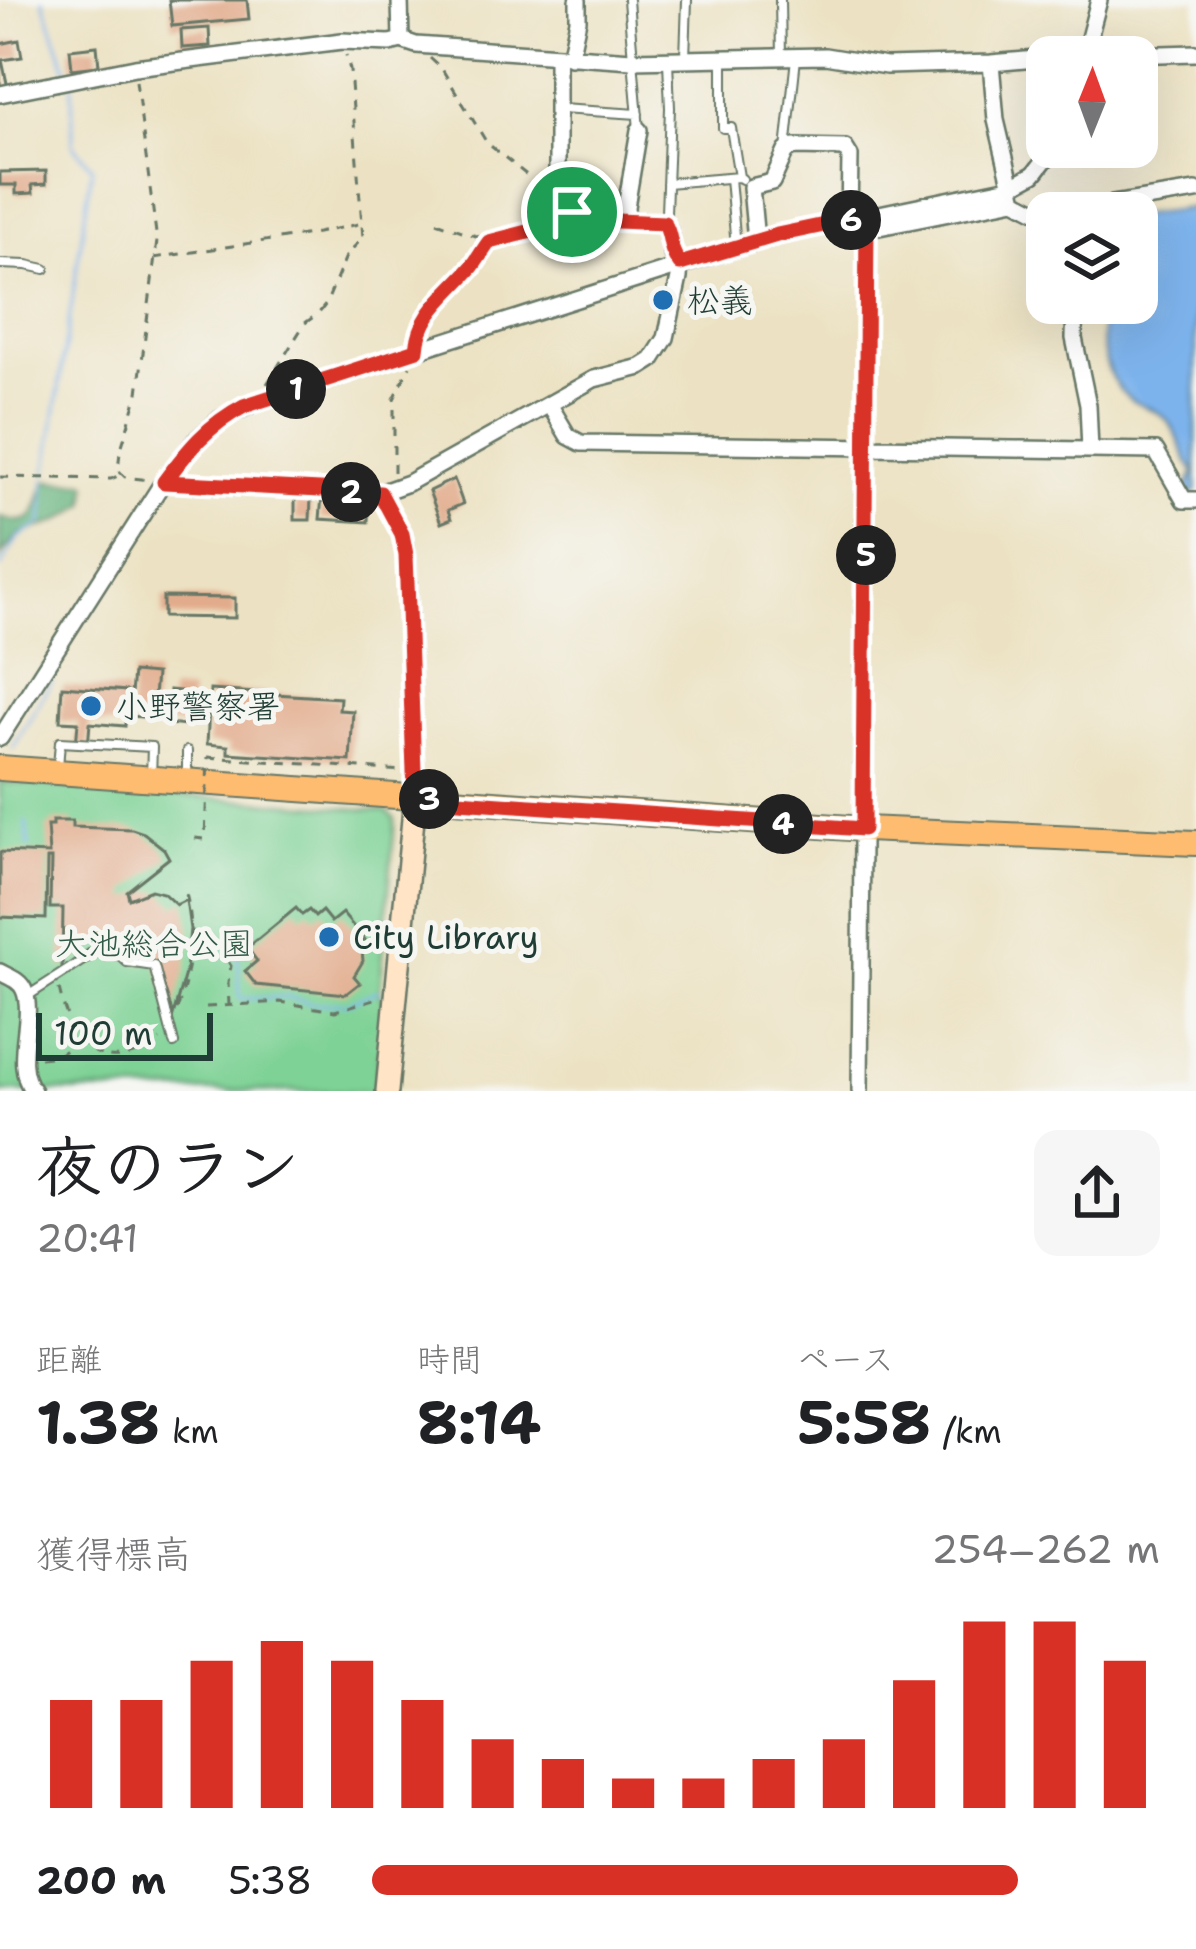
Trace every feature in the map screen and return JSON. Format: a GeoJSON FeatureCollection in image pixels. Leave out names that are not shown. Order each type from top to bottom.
{"type":"FeatureCollection","features":[{"type":"Feature","properties":{"kind":"main road"},"geometry":{"type":"LineString","coordinates":[[0,768],[863,829],[1196,843]]}},
{"type":"Feature","properties":{"kind":"street"},"geometry":{"type":"LineString","coordinates":[[400,0],[408,42]]}},
{"type":"Feature","properties":{"kind":"street"},"geometry":{"type":"LineString","coordinates":[[164,482],[387,491],[594,379],[652,360],[666,338],[680,278],[669,230],[664,223],[572,212],[557,201],[558,109],[564,56],[578,20],[578,0]]}},
{"type":"Feature","properties":{"kind":"street"},"geometry":{"type":"LineString","coordinates":[[1089,36],[1099,0]]}},
{"type":"Feature","properties":{"kind":"street"},"geometry":{"type":"LineString","coordinates":[[0,94],[135,67],[342,41],[632,60],[842,57],[886,66],[1026,60]]}},
{"type":"Feature","properties":{"kind":"street"},"geometry":{"type":"LineString","coordinates":[[1158,54],[1196,53]]}},
{"type":"Feature","properties":{"kind":"street"},"geometry":{"type":"LineString","coordinates":[[991,63],[996,120],[1012,193],[1026,204]]}},
{"type":"Feature","properties":{"kind":"street"},"geometry":{"type":"LineString","coordinates":[[628,220],[638,122]]}},
{"type":"Feature","properties":{"kind":"street"},"geometry":{"type":"LineString","coordinates":[[756,241],[740,180],[772,182],[786,152],[794,147],[845,148],[850,156],[848,220]]}},
{"type":"Feature","properties":{"kind":"street"},"geometry":{"type":"LineString","coordinates":[[0,738],[164,482],[196,440],[220,419],[264,399],[756,241],[848,220],[868,222],[1012,193],[1038,168]]}},
{"type":"Feature","properties":{"kind":"street"},"geometry":{"type":"LineString","coordinates":[[1158,197],[1196,191]]}},
{"type":"Feature","properties":{"kind":"street"},"geometry":{"type":"LineString","coordinates":[[860,1091],[868,222]]}},
{"type":"Feature","properties":{"kind":"street"},"geometry":{"type":"LineString","coordinates":[[1074,324],[1088,404],[1090,450]]}},
{"type":"Feature","properties":{"kind":"street"},"geometry":{"type":"LineString","coordinates":[[549,404],[568,436],[581,443],[1156,451],[1184,500],[1196,500]]}},
{"type":"Feature","properties":{"kind":"street"},"geometry":{"type":"LineString","coordinates":[[387,491],[406,555],[415,798],[387,1091]]}},
{"type":"Feature","properties":{"kind":"street"},"geometry":{"type":"LineString","coordinates":[[0,972],[20,984],[26,998],[24,1068],[33,1091]]}},
{"type":"Feature","properties":{"kind":"lane"},"geometry":{"type":"LineString","coordinates":[[558,109],[638,122],[628,0]]}},
{"type":"Feature","properties":{"kind":"lane"},"geometry":{"type":"LineString","coordinates":[[664,223],[676,59],[687,0]]}},
{"type":"Feature","properties":{"kind":"lane"},"geometry":{"type":"LineString","coordinates":[[780,0],[789,57],[786,152]]}},
{"type":"Feature","properties":{"kind":"lane"},"geometry":{"type":"LineString","coordinates":[[723,58],[723,128],[731,128],[740,180],[736,248]]}},
{"type":"Feature","properties":{"kind":"lane"},"geometry":{"type":"LineString","coordinates":[[667,183],[740,180]]}},
{"type":"Feature","properties":{"kind":"lane"},"geometry":{"type":"LineString","coordinates":[[0,264],[45,269]]}},
{"type":"Feature","properties":{"kind":"lane"},"geometry":{"type":"LineString","coordinates":[[187,781],[188,751]]}},
{"type":"Feature","properties":{"kind":"lane"},"geometry":{"type":"LineString","coordinates":[[26,998],[108,944],[128,962],[154,966],[174,1043]]}},
{"type":"Feature","properties":{"kind":"path"},"geometry":{"type":"LineString","coordinates":[[264,399],[267,382],[290,342],[305,322],[319,314],[347,254],[363,238],[350,70],[342,41]]}},
{"type":"Feature","properties":{"kind":"path"},"geometry":{"type":"LineString","coordinates":[[408,42],[442,69],[487,143],[531,181],[556,195]]}},
{"type":"Feature","properties":{"kind":"path"},"geometry":{"type":"LineString","coordinates":[[135,67],[156,230],[141,379],[118,470],[125,477],[164,482]]}},
{"type":"Feature","properties":{"kind":"path"},"geometry":{"type":"LineString","coordinates":[[387,491],[394,399],[410,367],[425,317],[494,239],[551,226],[559,216],[476,236],[436,222]]}},
{"type":"Feature","properties":{"kind":"path"},"geometry":{"type":"LineString","coordinates":[[153,259],[363,223]]}},
{"type":"Feature","properties":{"kind":"path"},"geometry":{"type":"LineString","coordinates":[[491,232],[494,239]]}},
{"type":"Feature","properties":{"kind":"path"},"geometry":{"type":"LineString","coordinates":[[0,477],[112,479],[122,474]]}},
{"type":"Feature","properties":{"kind":"path"},"geometry":{"type":"LineString","coordinates":[[195,838],[205,838],[208,758],[406,771]]}},
{"type":"Feature","properties":{"kind":"path"},"geometry":{"type":"LineString","coordinates":[[176,1011],[189,956],[186,894]]}},
{"type":"Feature","properties":{"kind":"path"},"geometry":{"type":"LineString","coordinates":[[229,1006],[230,966],[222,951],[237,928]]}},
{"type":"Feature","properties":{"kind":"path"},"geometry":{"type":"LineString","coordinates":[[56,977],[80,1040],[104,1057],[141,1053],[171,1031]]}},
{"type":"Feature","properties":{"kind":"path"},"geometry":{"type":"LineString","coordinates":[[206,1007],[280,1002],[335,1011],[386,995]]}},
{"type":"Feature","properties":{"kind":"path"},"geometry":{"type":"LineString","coordinates":[[32,1058],[57,1056],[80,1040]]}},
{"type":"Feature","properties":{"kind":"path"},"geometry":{"type":"LineString","coordinates":[[86,1047],[92,1040]]}},
{"type":"Feature","properties":{"kind":"green space"},"geometry":{"type":"Polygon","coordinates":[[[47,481],[85,482],[86,504],[59,521],[21,535],[0,557],[0,517],[30,518],[47,481]]]}},
{"type":"Feature","properties":{"kind":"green space","name":"大池総合公園"},"geometry":{"type":"Polygon","coordinates":[[[0,782],[387,811],[395,819],[376,1091],[0,1091],[0,782]]]}},
{"type":"Feature","properties":{"kind":"water"},"geometry":{"type":"Polygon","coordinates":[[[1196,207],[1196,491],[1193,494],[1187,487],[1195,472],[1173,429],[1163,416],[1120,390],[1104,355],[1102,324],[1158,324],[1158,213],[1196,207]]]}},
{"type":"Feature","properties":{"kind":"building"},"geometry":{"type":"Polygon","coordinates":[[[169,0],[247,0],[249,19],[172,26],[169,0]]]}},
{"type":"Feature","properties":{"kind":"building"},"geometry":{"type":"Polygon","coordinates":[[[209,28],[210,46],[182,48],[181,30],[209,28]]]}},
{"type":"Feature","properties":{"kind":"building"},"geometry":{"type":"Polygon","coordinates":[[[19,40],[22,57],[2,60],[8,88],[0,90],[0,44],[19,40]]]}},
{"type":"Feature","properties":{"kind":"building"},"geometry":{"type":"Polygon","coordinates":[[[97,46],[99,66],[72,69],[70,49],[97,46]]]}},
{"type":"Feature","properties":{"kind":"building"},"geometry":{"type":"Polygon","coordinates":[[[46,171],[46,184],[32,185],[33,193],[16,194],[16,185],[0,185],[0,172],[46,171]]]}},
{"type":"Feature","properties":{"kind":"building"},"geometry":{"type":"Polygon","coordinates":[[[454,479],[463,504],[448,510],[451,519],[441,523],[429,491],[454,479]]]}},
{"type":"Feature","properties":{"kind":"building"},"geometry":{"type":"Polygon","coordinates":[[[322,496],[369,498],[368,522],[320,519],[322,496]]]}},
{"type":"Feature","properties":{"kind":"building"},"geometry":{"type":"Polygon","coordinates":[[[295,497],[311,497],[310,520],[295,520],[295,497]]]}},
{"type":"Feature","properties":{"kind":"building"},"geometry":{"type":"Polygon","coordinates":[[[163,597],[235,598],[235,618],[163,617],[163,597]]]}},
{"type":"Feature","properties":{"kind":"building"},"geometry":{"type":"Polygon","coordinates":[[[133,672],[156,674],[152,718],[129,716],[133,672]]]}},
{"type":"Feature","properties":{"kind":"building"},"geometry":{"type":"Polygon","coordinates":[[[62,686],[127,691],[125,726],[90,723],[88,746],[76,746],[78,722],[60,721],[62,686]]]}},
{"type":"Feature","properties":{"kind":"building"},"geometry":{"type":"Polygon","coordinates":[[[170,690],[191,692],[187,726],[167,724],[170,690]]]}},
{"type":"Feature","properties":{"kind":"building"},"geometry":{"type":"Polygon","coordinates":[[[210,690],[340,698],[339,710],[353,711],[350,761],[228,753],[228,746],[207,744],[210,690]]]}},
{"type":"Feature","properties":{"kind":"building"},"geometry":{"type":"Polygon","coordinates":[[[52,821],[72,821],[72,827],[132,829],[164,849],[169,858],[127,891],[129,899],[151,890],[163,893],[176,905],[186,900],[190,929],[186,970],[173,1015],[156,962],[129,958],[113,946],[108,935],[62,969],[63,908],[50,908],[51,859],[47,859],[46,919],[0,917],[0,852],[49,854],[47,826],[52,821]]]}},
{"type":"Feature","properties":{"kind":"building"},"geometry":{"type":"Polygon","coordinates":[[[296,908],[302,915],[309,910],[315,917],[322,911],[331,922],[342,913],[365,940],[358,945],[363,961],[354,976],[360,983],[346,994],[256,985],[245,971],[257,961],[247,948],[296,908]]]}},
{"type":"Feature","properties":{"kind":"waterway"},"geometry":{"type":"LineString","coordinates":[[43,0],[67,71]]}},
{"type":"Feature","properties":{"kind":"waterway"},"geometry":{"type":"LineString","coordinates":[[46,475],[92,167],[73,144],[72,85]]}},
{"type":"Feature","properties":{"kind":"waterway"},"geometry":{"type":"LineString","coordinates":[[0,568],[18,538],[42,524],[45,481]]}},
{"type":"Feature","properties":{"kind":"waterway"},"geometry":{"type":"LineString","coordinates":[[13,748],[52,680]]}},
{"type":"Feature","properties":{"kind":"waterway"},"geometry":{"type":"LineString","coordinates":[[26,822],[29,847]]}},
{"type":"Feature","properties":{"kind":"waterway"},"geometry":{"type":"LineString","coordinates":[[226,954],[238,954],[240,999],[287,997],[313,1004],[347,1003],[379,991]]}},
{"type":"Feature","properties":{"kind":"place","name":"松義"},"geometry":{"type":"Point","coordinates":[663,300]}},
{"type":"Feature","properties":{"kind":"place","name":"小野警察署"},"geometry":{"type":"Point","coordinates":[91,706]}},
{"type":"Feature","properties":{"kind":"place","name":"City Library"},"geometry":{"type":"Point","coordinates":[329,937]}},
{"type":"Feature","properties":{"kind":"route"},"geometry":{"type":"LineString","coordinates":[[565,207],[572,212],[664,223],[672,254],[680,264],[777,235],[867,216],[863,829],[415,798],[406,555],[402,534],[380,493],[164,482],[196,440],[244,406],[417,350],[425,317],[489,242],[551,226],[565,207]]}}]}
